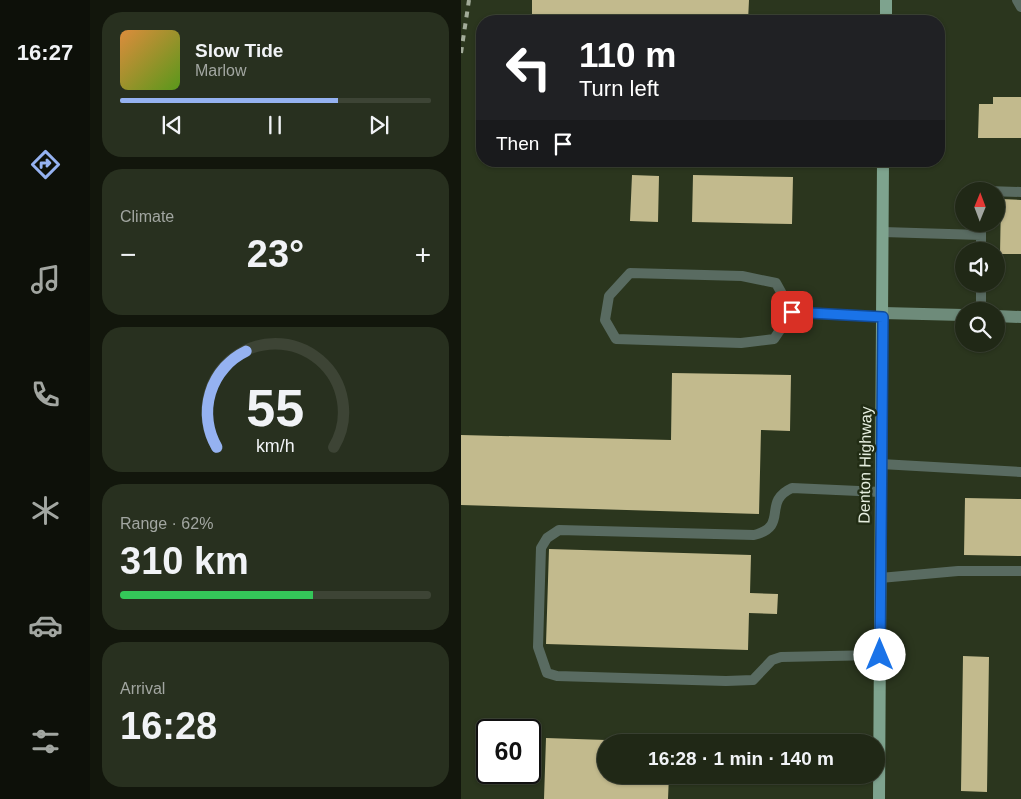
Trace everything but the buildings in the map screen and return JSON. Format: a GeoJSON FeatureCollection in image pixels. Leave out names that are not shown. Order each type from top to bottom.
{"type":"FeatureCollection","features":[{"type":"Feature","properties":{"kind":"main road"},"geometry":{"type":"LineString","coordinates":[[886,0],[886,15]]}},
{"type":"Feature","properties":{"kind":"main road","name":"Denton Highway"},"geometry":{"type":"LineString","coordinates":[[879,799],[883,167]]}},
{"type":"Feature","properties":{"kind":"street"},"geometry":{"type":"LineString","coordinates":[[883,315],[955,315]]}},
{"type":"Feature","properties":{"kind":"street"},"geometry":{"type":"LineString","coordinates":[[1005,316],[1021,316]]}},
{"type":"Feature","properties":{"kind":"lane"},"geometry":{"type":"LineString","coordinates":[[1017,0],[1021,7]]}},
{"type":"Feature","properties":{"kind":"lane"},"geometry":{"type":"LineString","coordinates":[[1005,192],[1021,192]]}},
{"type":"Feature","properties":{"kind":"lane"},"geometry":{"type":"LineString","coordinates":[[883,232],[981,235],[981,242]]}},
{"type":"Feature","properties":{"kind":"lane"},"geometry":{"type":"LineString","coordinates":[[630,274],[742,276],[776,283],[792,312],[774,339],[741,343],[616,339],[605,320],[609,296],[630,274]]}},
{"type":"Feature","properties":{"kind":"lane"},"geometry":{"type":"LineString","coordinates":[[792,312],[883,315]]}},
{"type":"Feature","properties":{"kind":"lane"},"geometry":{"type":"LineString","coordinates":[[881,464],[1021,472]]}},
{"type":"Feature","properties":{"kind":"lane"},"geometry":{"type":"LineString","coordinates":[[880,655],[781,657],[772,660],[753,680],[557,676],[547,673],[538,647],[541,548],[547,538],[559,530],[754,535],[765,532],[774,523],[777,499],[783,492],[792,488],[881,492]]}},
{"type":"Feature","properties":{"kind":"lane"},"geometry":{"type":"LineString","coordinates":[[880,578],[958,571],[1021,571]]}},
{"type":"Feature","properties":{"kind":"railway"},"geometry":{"type":"LineString","coordinates":[[461,53],[469,0]]}},
{"type":"Feature","properties":{"kind":"route"},"geometry":{"type":"LineString","coordinates":[[792,312],[883,317],[880,655]]}}]}
